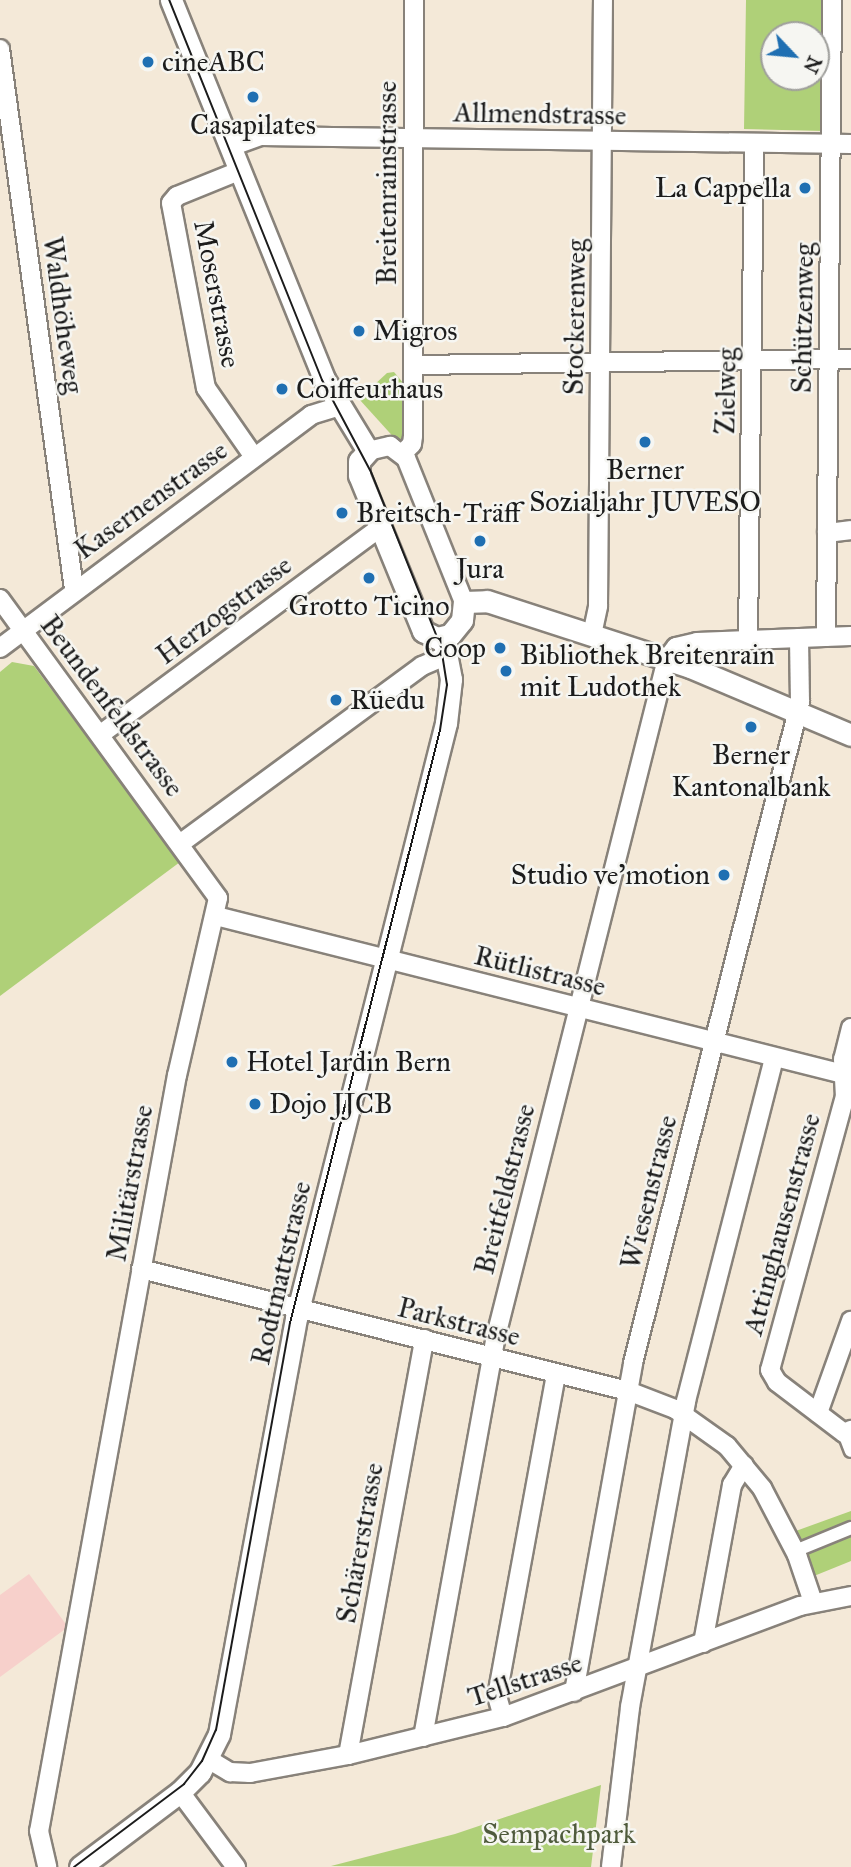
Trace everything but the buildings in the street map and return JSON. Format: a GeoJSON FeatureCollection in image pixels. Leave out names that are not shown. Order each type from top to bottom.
{"type":"FeatureCollection","features":[{"type":"Feature","properties":{"kind":"street","name":"Moserstrasse"},"geometry":{"type":"LineString","coordinates":[[171,0],[324,379],[368,451]]}},
{"type":"Feature","properties":{"kind":"street","name":"Breitenrainstrasse"},"geometry":{"type":"LineString","coordinates":[[402,454],[412,444],[414,0]]}},
{"type":"Feature","properties":{"kind":"street","name":"Stockerenweg"},"geometry":{"type":"LineString","coordinates":[[592,635],[598,606],[603,0]]}},
{"type":"Feature","properties":{"kind":"street","name":"Schützenweg"},"geometry":{"type":"LineString","coordinates":[[826,637],[832,0]]}},
{"type":"Feature","properties":{"kind":"street"},"geometry":{"type":"LineString","coordinates":[[832,22],[851,21]]}},
{"type":"Feature","properties":{"kind":"street","name":"Waldhöheweg"},"geometry":{"type":"LineString","coordinates":[[0,49],[74,589]]}},
{"type":"Feature","properties":{"kind":"street","name":"Allmendstrasse"},"geometry":{"type":"LineString","coordinates":[[230,147],[261,136],[851,144]]}},
{"type":"Feature","properties":{"kind":"street","name":"Zielweg"},"geometry":{"type":"LineString","coordinates":[[748,640],[754,143]]}},
{"type":"Feature","properties":{"kind":"street","name":"Moserstrasse"},"geometry":{"type":"LineString","coordinates":[[239,171],[177,196],[171,203],[207,391],[254,457]]}},
{"type":"Feature","properties":{"kind":"street"},"geometry":{"type":"LineString","coordinates":[[414,365],[601,365],[851,359]]}},
{"type":"Feature","properties":{"kind":"street","name":"Kasernenstrasse"},"geometry":{"type":"LineString","coordinates":[[0,648],[74,589],[318,411],[340,406]]}},
{"type":"Feature","properties":{"kind":"street"},"geometry":{"type":"LineString","coordinates":[[181,843],[422,666],[445,646],[459,626],[464,602],[402,454],[390,446],[368,451],[358,472],[379,528],[421,627],[445,646]]}},
{"type":"Feature","properties":{"kind":"street","name":"Herzogstrasse"},"geometry":{"type":"LineString","coordinates":[[101,734],[379,528]]}},
{"type":"Feature","properties":{"kind":"street"},"geometry":{"type":"LineString","coordinates":[[827,533],[851,530]]}},
{"type":"Feature","properties":{"kind":"street","name":"Beundenfeldstrasse"},"geometry":{"type":"LineString","coordinates":[[0,599],[181,843]]}},
{"type":"Feature","properties":{"kind":"street"},"geometry":{"type":"LineString","coordinates":[[464,602],[487,601],[667,659],[799,710],[851,735]]}},
{"type":"Feature","properties":{"kind":"street"},"geometry":{"type":"LineString","coordinates":[[667,659],[684,644],[851,636]]}},
{"type":"Feature","properties":{"kind":"street","name":"Wiesenstrasse"},"geometry":{"type":"LineString","coordinates":[[574,1692],[628,1391],[799,710],[799,638]]}},
{"type":"Feature","properties":{"kind":"street","name":"Rodtmattstrasse"},"geometry":{"type":"LineString","coordinates":[[80,1867],[180,1793],[208,1759],[221,1726],[298,1307],[446,723],[451,687],[445,646]]}},
{"type":"Feature","properties":{"kind":"street","name":"Breitfeldstrasse"},"geometry":{"type":"LineString","coordinates":[[423,1737],[492,1357],[667,659]]}},
{"type":"Feature","properties":{"kind":"street","name":"Militärstrasse"},"geometry":{"type":"LineString","coordinates":[[47,1867],[40,1831],[177,1075],[216,916],[215,890],[181,843]]}},
{"type":"Feature","properties":{"kind":"street","name":"Rütlistrasse"},"geometry":{"type":"LineString","coordinates":[[216,916],[847,1075]]}},
{"type":"Feature","properties":{"kind":"street","name":"Attinghausenstrasse"},"geometry":{"type":"LineString","coordinates":[[818,1413],[778,1382],[771,1370],[845,1096],[851,1028]]}},
{"type":"Feature","properties":{"kind":"street"},"geometry":{"type":"LineString","coordinates":[[611,1867],[638,1670],[684,1415],[774,1058]]}},
{"type":"Feature","properties":{"kind":"street","name":"Parkstrasse"},"geometry":{"type":"LineString","coordinates":[[141,1269],[628,1391],[684,1415],[744,1465],[778,1514],[795,1550],[813,1602]]}},
{"type":"Feature","properties":{"kind":"street"},"geometry":{"type":"LineString","coordinates":[[851,1321],[818,1413],[848,1432],[851,1451]]}},
{"type":"Feature","properties":{"kind":"street","name":"Schärerstrasse"},"geometry":{"type":"LineString","coordinates":[[348,1755],[424,1339]]}},
{"type":"Feature","properties":{"kind":"street"},"geometry":{"type":"LineString","coordinates":[[503,1717],[497,1696],[556,1374]]}},
{"type":"Feature","properties":{"kind":"street"},"geometry":{"type":"LineString","coordinates":[[703,1643],[732,1485],[744,1465]]}},
{"type":"Feature","properties":{"kind":"street"},"geometry":{"type":"LineString","coordinates":[[795,1550],[851,1528]]}},
{"type":"Feature","properties":{"kind":"street","name":"Tellstrasse"},"geometry":{"type":"LineString","coordinates":[[208,1759],[230,1772],[250,1773],[348,1755],[503,1717],[638,1670],[813,1602],[851,1596]]}},
{"type":"Feature","properties":{"kind":"street"},"geometry":{"type":"LineString","coordinates":[[180,1793],[236,1867]]}},
{"type":"Feature","properties":{"kind":"shaded area"},"geometry":{"type":"Polygon","coordinates":[[[29,1574],[68,1627],[0,1677],[0,1595],[29,1574]]]}},
{"type":"Feature","properties":{"kind":"green space"},"geometry":{"type":"Polygon","coordinates":[[[746,0],[826,0],[826,21],[760,21],[760,91],[825,91],[824,131],[744,129],[746,0]]]}},
{"type":"Feature","properties":{"kind":"green space"},"geometry":{"type":"Polygon","coordinates":[[[394,372],[404,384],[404,435],[398,442],[359,399],[387,373],[394,372]]]}},
{"type":"Feature","properties":{"kind":"green space"},"geometry":{"type":"Polygon","coordinates":[[[12,662],[34,666],[180,862],[0,996],[0,672],[12,662]]]}},
{"type":"Feature","properties":{"kind":"green space"},"geometry":{"type":"Polygon","coordinates":[[[851,1511],[851,1561],[814,1576],[793,1532],[851,1511]]]}},
{"type":"Feature","properties":{"kind":"green space","name":"Sempachpark"},"geometry":{"type":"Polygon","coordinates":[[[601,1785],[591,1867],[331,1866],[455,1834],[601,1785]]]}},
{"type":"Feature","properties":{"kind":"tram line"},"geometry":{"type":"LineString","coordinates":[[74,1867],[184,1784],[202,1761],[216,1730],[290,1323],[440,730],[447,685],[441,647],[371,472],[322,380],[169,0]]}},
{"type":"Feature","properties":{"kind":"place","name":"cineABC"},"geometry":{"type":"Point","coordinates":[148,62]}},
{"type":"Feature","properties":{"kind":"place","name":"Casapilates"},"geometry":{"type":"Point","coordinates":[253,97]}},
{"type":"Feature","properties":{"kind":"place","name":"La Cappella"},"geometry":{"type":"Point","coordinates":[805,188]}},
{"type":"Feature","properties":{"kind":"place","name":"Migros"},"geometry":{"type":"Point","coordinates":[359,331]}},
{"type":"Feature","properties":{"kind":"place","name":"Coiffeurhaus"},"geometry":{"type":"Point","coordinates":[282,389]}},
{"type":"Feature","properties":{"kind":"place","name":"Berner Sozialjahr JUVESO"},"geometry":{"type":"Point","coordinates":[645,442]}},
{"type":"Feature","properties":{"kind":"place","name":"Breitsch-Träff"},"geometry":{"type":"Point","coordinates":[342,513]}},
{"type":"Feature","properties":{"kind":"place","name":"Jura"},"geometry":{"type":"Point","coordinates":[480,541]}},
{"type":"Feature","properties":{"kind":"place","name":"Grotto Ticino"},"geometry":{"type":"Point","coordinates":[369,578]}},
{"type":"Feature","properties":{"kind":"place","name":"Coop"},"geometry":{"type":"Point","coordinates":[500,648]}},
{"type":"Feature","properties":{"kind":"place","name":"Bibliothek Breitenrain mit Ludothek"},"geometry":{"type":"Point","coordinates":[506,671]}},
{"type":"Feature","properties":{"kind":"place","name":"Rüedu"},"geometry":{"type":"Point","coordinates":[336,700]}},
{"type":"Feature","properties":{"kind":"place","name":"Berner Kantonalbank"},"geometry":{"type":"Point","coordinates":[751,727]}},
{"type":"Feature","properties":{"kind":"place","name":"Studio ve'motion"},"geometry":{"type":"Point","coordinates":[724,875]}},
{"type":"Feature","properties":{"kind":"place","name":"Hotel Jardin Bern"},"geometry":{"type":"Point","coordinates":[232,1062]}},
{"type":"Feature","properties":{"kind":"place","name":"Dojo JJCB"},"geometry":{"type":"Point","coordinates":[255,1104]}}]}
